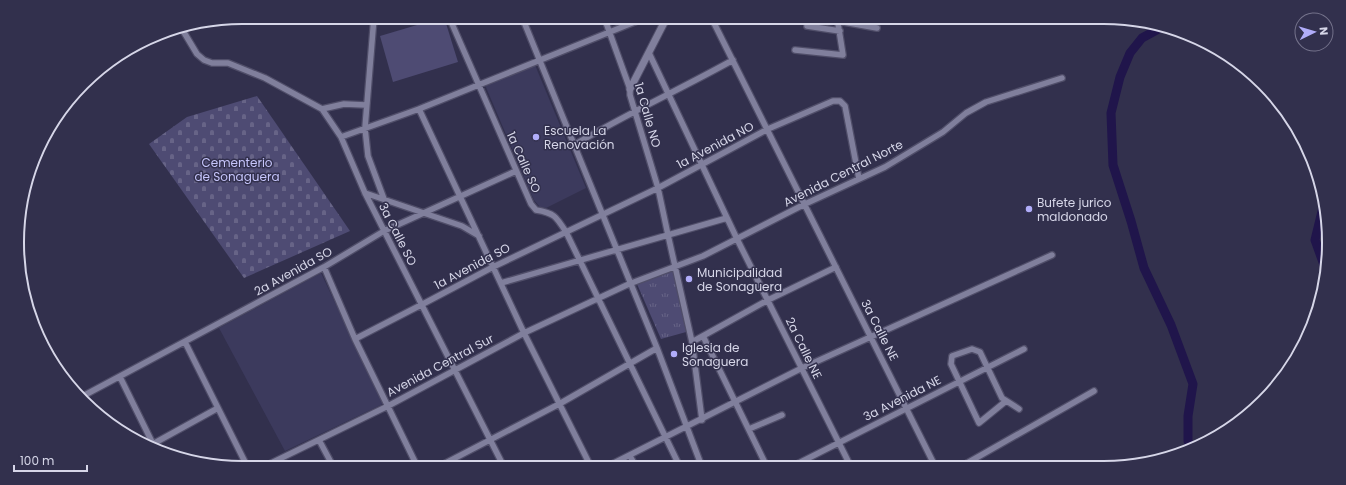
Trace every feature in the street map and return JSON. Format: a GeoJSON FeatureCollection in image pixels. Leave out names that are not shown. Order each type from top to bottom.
{"type":"FeatureCollection","features":[{"type":"Feature","properties":{"kind":"street"},"geometry":{"type":"LineString","coordinates":[[373,24],[365,128],[368,156],[384,199]]}},
{"type":"Feature","properties":{"kind":"street","name":"1a Calle SO"},"geometry":{"type":"LineString","coordinates":[[452,24],[531,204],[536,210],[550,212],[557,217],[566,232],[677,461]]}},
{"type":"Feature","properties":{"kind":"street"},"geometry":{"type":"LineString","coordinates":[[525,24],[657,348],[700,461]]}},
{"type":"Feature","properties":{"kind":"street","name":"1a Calle NO"},"geometry":{"type":"LineString","coordinates":[[606,24],[630,89],[635,112],[658,188],[692,342],[702,420]]}},
{"type":"Feature","properties":{"kind":"street"},"geometry":{"type":"LineString","coordinates":[[341,137],[419,108],[628,24]]}},
{"type":"Feature","properties":{"kind":"street"},"geometry":{"type":"LineString","coordinates":[[630,89],[664,24]]}},
{"type":"Feature","properties":{"kind":"street","name":"3a Calle NE"},"geometry":{"type":"LineString","coordinates":[[715,24],[933,461]]}},
{"type":"Feature","properties":{"kind":"street"},"geometry":{"type":"LineString","coordinates":[[795,50],[843,55],[839,24]]}},
{"type":"Feature","properties":{"kind":"street"},"geometry":{"type":"LineString","coordinates":[[859,24],[876,28]]}},
{"type":"Feature","properties":{"kind":"street"},"geometry":{"type":"LineString","coordinates":[[807,26],[840,31]]}},
{"type":"Feature","properties":{"kind":"street"},"geometry":{"type":"LineString","coordinates":[[184,32],[197,54],[204,60],[212,63],[228,63],[265,78],[322,109],[344,104],[366,105]]}},
{"type":"Feature","properties":{"kind":"street","name":"2a Calle NE"},"geometry":{"type":"LineString","coordinates":[[649,54],[737,239],[847,461]]}},
{"type":"Feature","properties":{"kind":"street"},"geometry":{"type":"LineString","coordinates":[[574,145],[733,60]]}},
{"type":"Feature","properties":{"kind":"street","name":"Avenida Central Norte"},"geometry":{"type":"LineString","coordinates":[[630,284],[703,256],[805,204],[885,167],[943,132],[966,113],[986,102],[1062,78]]}},
{"type":"Feature","properties":{"kind":"street","name":"1a Avenida NO"},"geometry":{"type":"LineString","coordinates":[[602,215],[658,188],[768,130],[833,101],[840,101],[845,106],[859,179]]}},
{"type":"Feature","properties":{"kind":"street"},"geometry":{"type":"LineString","coordinates":[[419,108],[524,333],[561,403],[588,461]]}},
{"type":"Feature","properties":{"kind":"street","name":"3a Calle SO"},"geometry":{"type":"LineString","coordinates":[[322,109],[341,137],[365,193],[501,461]]}},
{"type":"Feature","properties":{"kind":"street","name":"2a Avenida SO"},"geometry":{"type":"LineString","coordinates":[[86,395],[324,267],[384,231],[516,171]]}},
{"type":"Feature","properties":{"kind":"street"},"geometry":{"type":"LineString","coordinates":[[365,193],[462,226],[479,236]]}},
{"type":"Feature","properties":{"kind":"street","name":"1a Avenida SO"},"geometry":{"type":"LineString","coordinates":[[355,339],[421,306],[493,267],[602,215]]}},
{"type":"Feature","properties":{"kind":"street"},"geometry":{"type":"LineString","coordinates":[[501,283],[580,262],[727,218]]}},
{"type":"Feature","properties":{"kind":"street"},"geometry":{"type":"LineString","coordinates":[[619,461],[736,403],[802,368],[1052,255]]}},
{"type":"Feature","properties":{"kind":"street"},"geometry":{"type":"LineString","coordinates":[[324,267],[355,339],[415,461]]}},
{"type":"Feature","properties":{"kind":"street"},"geometry":{"type":"LineString","coordinates":[[692,342],[768,300],[836,267]]}},
{"type":"Feature","properties":{"kind":"street","name":"Avenida Central Sur"},"geometry":{"type":"LineString","coordinates":[[276,461],[388,406],[524,333],[630,284]]}},
{"type":"Feature","properties":{"kind":"street"},"geometry":{"type":"LineString","coordinates":[[703,336],[764,461]]}},
{"type":"Feature","properties":{"kind":"street"},"geometry":{"type":"LineString","coordinates":[[185,342],[244,461]]}},
{"type":"Feature","properties":{"kind":"street"},"geometry":{"type":"LineString","coordinates":[[450,461],[561,403],[657,348]]}},
{"type":"Feature","properties":{"kind":"street"},"geometry":{"type":"LineString","coordinates":[[1006,401],[979,423],[950,362],[952,356],[976,349],[980,352],[1002,398],[1019,409]]}},
{"type":"Feature","properties":{"kind":"street","name":"3a Avenida NE"},"geometry":{"type":"LineString","coordinates":[[803,461],[1024,349]]}},
{"type":"Feature","properties":{"kind":"street"},"geometry":{"type":"LineString","coordinates":[[120,376],[150,440]]}},
{"type":"Feature","properties":{"kind":"street"},"geometry":{"type":"LineString","coordinates":[[971,461],[1094,391]]}},
{"type":"Feature","properties":{"kind":"street"},"geometry":{"type":"LineString","coordinates":[[156,443],[218,408]]}},
{"type":"Feature","properties":{"kind":"street"},"geometry":{"type":"LineString","coordinates":[[749,430],[782,415]]}},
{"type":"Feature","properties":{"kind":"street"},"geometry":{"type":"LineString","coordinates":[[319,440],[330,461]]}},
{"type":"Feature","properties":{"kind":"street"},"geometry":{"type":"LineString","coordinates":[[630,456],[633,461]]}},
{"type":"Feature","properties":{"kind":"shaded area","name":"Escuela La Renovación"},"geometry":{"type":"Polygon","coordinates":[[[535,65],[586,188],[546,208],[540,207],[534,200],[485,85],[535,65]]]}},
{"type":"Feature","properties":{"kind":"shaded area"},"geometry":{"type":"Polygon","coordinates":[[[321,273],[383,404],[285,451],[219,328],[321,273]]]}},
{"type":"Feature","properties":{"kind":"green space"},"geometry":{"type":"Polygon","coordinates":[[[420,24],[446,24],[458,62],[393,82],[380,36],[420,24]]]}},
{"type":"Feature","properties":{"kind":"green space","name":"Cementerio de Sonaguera"},"geometry":{"type":"Polygon","coordinates":[[[257,96],[350,231],[244,278],[149,144],[187,117],[257,96]]]}},
{"type":"Feature","properties":{"kind":"green space"},"geometry":{"type":"Polygon","coordinates":[[[673,271],[686,332],[661,339],[637,284],[673,271]]]}},
{"type":"Feature","properties":{"kind":"waterway"},"geometry":{"type":"LineString","coordinates":[[1156,30],[1142,38],[1130,53],[1120,77],[1111,113],[1113,165],[1144,268],[1171,325],[1193,384],[1188,416],[1189,443]]}},
{"type":"Feature","properties":{"kind":"waterway"},"geometry":{"type":"LineString","coordinates":[[1320,217],[1315,240],[1322,259]]}},
{"type":"Feature","properties":{"kind":"place","name":"Escuela La Renovación"},"geometry":{"type":"Point","coordinates":[536,137]}},
{"type":"Feature","properties":{"kind":"place","name":"Bufete jurico maldonado"},"geometry":{"type":"Point","coordinates":[1029,209]}},
{"type":"Feature","properties":{"kind":"place","name":"Municipalidad de Sonaguera"},"geometry":{"type":"Point","coordinates":[689,279]}},
{"type":"Feature","properties":{"kind":"place","name":"Iglesia de Sonaguera"},"geometry":{"type":"Point","coordinates":[674,354]}}]}
